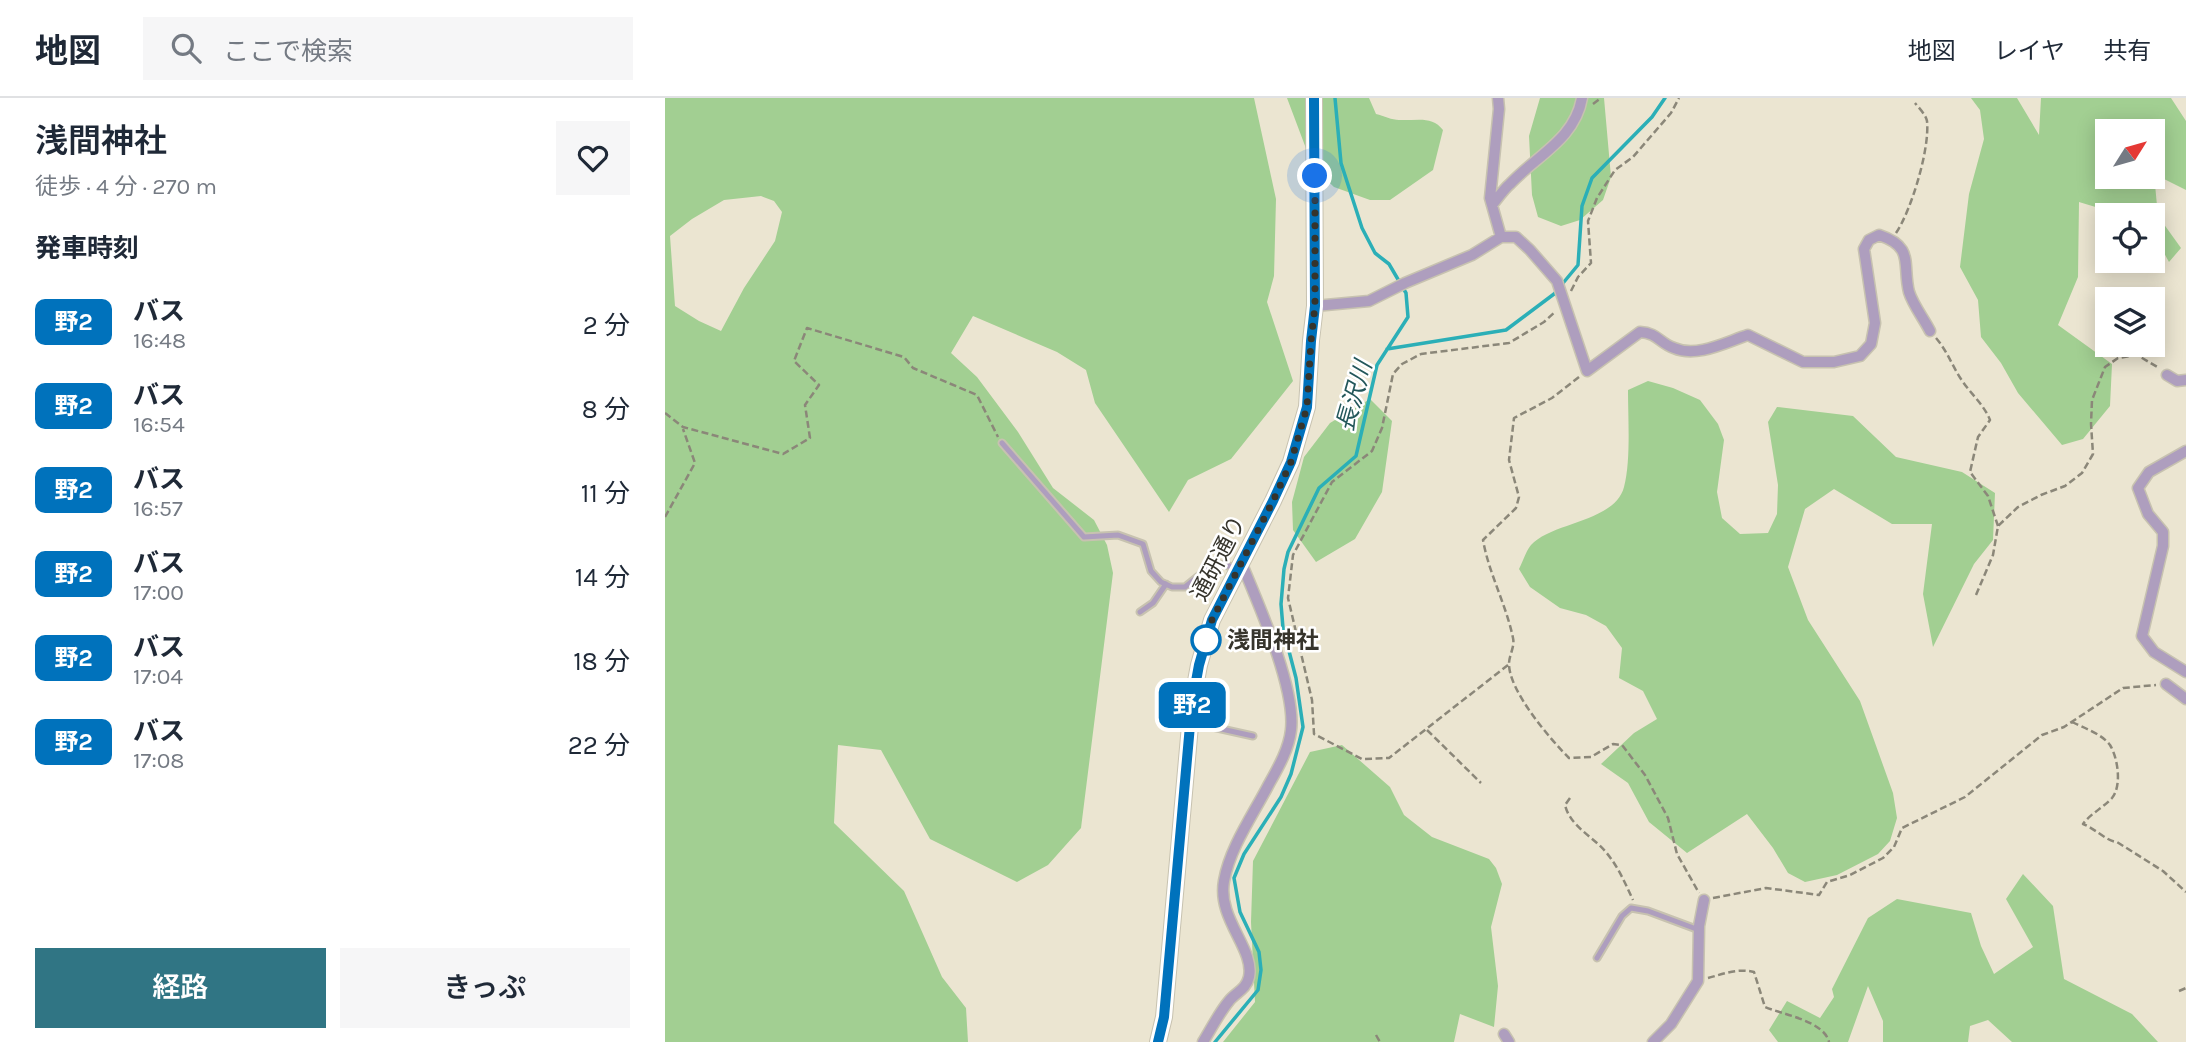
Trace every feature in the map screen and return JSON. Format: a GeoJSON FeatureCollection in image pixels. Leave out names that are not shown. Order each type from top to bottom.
{"type":"FeatureCollection","features":[{"type":"Feature","properties":{"kind":"street","name":"通研通り"},"geometry":{"type":"LineString","coordinates":[[1158,1042],[1164,1017],[1190,722],[1199,665],[1212,620],[1291,462],[1307,407],[1315,306],[1314,98]]}},
{"type":"Feature","properties":{"kind":"street"},"geometry":{"type":"LineString","coordinates":[[1498,98],[1490,198],[1500,237]]}},
{"type":"Feature","properties":{"kind":"street"},"geometry":{"type":"LineString","coordinates":[[1492,205],[1510,183],[1537,162],[1563,136],[1579,115],[1582,98]]}},
{"type":"Feature","properties":{"kind":"street"},"geometry":{"type":"LineString","coordinates":[[1315,306],[1369,301],[1472,256],[1500,237],[1516,237],[1557,281],[1587,371],[1640,332],[1651,333],[1670,347],[1681,351],[1727,344],[1748,335],[1803,362],[1835,362],[1860,356],[1871,344],[1875,323],[1864,249],[1869,240],[1879,235],[1892,239],[1903,250],[1909,293],[1930,331]]}},
{"type":"Feature","properties":{"kind":"street"},"geometry":{"type":"LineString","coordinates":[[2167,375],[2177,381],[2186,380]]}},
{"type":"Feature","properties":{"kind":"street"},"geometry":{"type":"LineString","coordinates":[[2186,451],[2149,472],[2138,488],[2148,514],[2163,532],[2142,636],[2154,652],[2186,672]]}},
{"type":"Feature","properties":{"kind":"street"},"geometry":{"type":"LineString","coordinates":[[1203,1042],[1229,1001],[1244,989],[1249,976],[1248,960],[1226,914],[1223,887],[1232,855],[1280,764],[1291,731],[1291,712],[1282,672],[1239,565]]}},
{"type":"Feature","properties":{"kind":"street"},"geometry":{"type":"LineString","coordinates":[[2166,684],[2186,699]]}},
{"type":"Feature","properties":{"kind":"street"},"geometry":{"type":"LineString","coordinates":[[1653,1042],[1671,1024],[1698,981],[1699,930],[1704,900]]}},
{"type":"Feature","properties":{"kind":"lane"},"geometry":{"type":"LineString","coordinates":[[1002,443],[1084,537],[1118,535],[1143,544],[1150,571],[1161,582],[1185,587],[1211,566],[1239,565]]}},
{"type":"Feature","properties":{"kind":"lane"},"geometry":{"type":"LineString","coordinates":[[1140,612],[1153,603],[1166,584]]}},
{"type":"Feature","properties":{"kind":"lane"},"geometry":{"type":"LineString","coordinates":[[1190,722],[1253,736]]}},
{"type":"Feature","properties":{"kind":"lane"},"geometry":{"type":"LineString","coordinates":[[1597,958],[1622,916],[1631,908],[1699,930]]}},
{"type":"Feature","properties":{"kind":"path"},"geometry":{"type":"LineString","coordinates":[[1508,665],[1389,758],[1362,759],[1314,734],[1312,700],[1288,598],[1288,577],[1293,555],[1332,482],[1372,451],[1382,428],[1393,374],[1402,364],[1421,354],[1509,343],[1544,322],[1565,304],[1578,277],[1591,263],[1588,221],[1597,198],[1615,170],[1633,157],[1671,113],[1679,98]]}},
{"type":"Feature","properties":{"kind":"path"},"geometry":{"type":"LineString","coordinates":[[1892,239],[1907,217],[1926,143],[1927,118],[1915,103]]}},
{"type":"Feature","properties":{"kind":"path"},"geometry":{"type":"LineString","coordinates":[[665,413],[683,428],[783,454],[810,438],[805,405],[819,386],[794,361],[807,328],[904,358],[913,368],[977,395],[1002,443]]}},
{"type":"Feature","properties":{"kind":"path"},"geometry":{"type":"LineString","coordinates":[[1930,331],[1945,348],[1962,381],[1990,420],[1978,437],[1970,472],[1987,496],[1998,526],[1993,555],[1976,595]]}},
{"type":"Feature","properties":{"kind":"path"},"geometry":{"type":"LineString","coordinates":[[1998,526],[2018,507],[2065,486],[2083,473],[2093,454],[2092,400],[2105,367],[2118,358],[2137,355],[2167,375]]}},
{"type":"Feature","properties":{"kind":"path"},"geometry":{"type":"LineString","coordinates":[[1587,371],[1552,398],[1514,418],[1509,460],[1519,497],[1516,508],[1483,540],[1486,558],[1514,641],[1508,665],[1520,698],[1569,758],[1591,757],[1613,744],[1622,745],[1645,775],[1668,818],[1677,853],[1704,900],[1766,888],[1818,895],[1828,882],[1850,875],[1883,858],[1894,846],[1902,828],[1965,797],[2042,735],[2064,727],[2123,688],[2166,684]]}},
{"type":"Feature","properties":{"kind":"path"},"geometry":{"type":"LineString","coordinates":[[665,517],[695,463],[683,428]]}},
{"type":"Feature","properties":{"kind":"path"},"geometry":{"type":"LineString","coordinates":[[2072,722],[2095,733],[2110,746],[2120,776],[2113,796],[2083,824],[2097,829],[2109,841],[2117,842],[2163,871],[2186,892]]}},
{"type":"Feature","properties":{"kind":"path"},"geometry":{"type":"LineString","coordinates":[[1427,730],[1481,783]]}},
{"type":"Feature","properties":{"kind":"path"},"geometry":{"type":"LineString","coordinates":[[1570,798],[1565,805],[1567,814],[1604,849],[1619,869],[1638,909]]}},
{"type":"Feature","properties":{"kind":"path"},"geometry":{"type":"LineString","coordinates":[[1698,981],[1733,971],[1754,972],[1765,1007],[1817,1026],[1828,1035],[1829,1042]]}},
{"type":"Feature","properties":{"kind":"path"},"geometry":{"type":"LineString","coordinates":[[2179,991],[2186,988]]}},
{"type":"Feature","properties":{"kind":"path"},"geometry":{"type":"LineString","coordinates":[[1376,1035],[1380,1042]]}},
{"type":"Feature","properties":{"kind":"green space"},"geometry":{"type":"Polygon","coordinates":[[[665,98],[1254,98],[1276,199],[1274,276],[1267,302],[1293,381],[1231,459],[1188,480],[1169,512],[1095,403],[1086,370],[1057,352],[973,316],[951,353],[977,377],[1018,432],[1053,488],[1094,520],[1107,545],[1113,573],[1081,828],[1048,865],[1017,882],[930,839],[881,750],[838,745],[834,823],[904,891],[942,977],[966,1008],[968,1042],[665,1042],[665,98]],[[761,196],[724,200],[670,236],[675,306],[721,331],[744,288],[775,241],[782,212],[774,201],[761,196]]]}},
{"type":"Feature","properties":{"kind":"green space"},"geometry":{"type":"Polygon","coordinates":[[[1287,98],[1369,98],[1376,114],[1396,120],[1434,122],[1443,130],[1433,170],[1390,200],[1370,200],[1334,187],[1313,167],[1287,98]]]}},
{"type":"Feature","properties":{"kind":"green space"},"geometry":{"type":"Polygon","coordinates":[[[1540,98],[1604,98],[1611,177],[1603,200],[1580,220],[1561,226],[1538,217],[1532,195],[1529,136],[1540,98]]]}},
{"type":"Feature","properties":{"kind":"green space"},"geometry":{"type":"Polygon","coordinates":[[[1971,98],[2017,98],[2039,135],[2041,98],[2171,98],[2186,121],[2186,190],[2165,180],[2165,119],[2095,119],[2095,189],[2155,189],[2157,203],[2095,203],[2095,207],[2079,202],[2078,277],[2058,325],[2095,352],[2095,357],[2102,357],[2112,364],[2110,406],[2083,439],[2062,445],[2018,393],[2001,363],[1981,337],[1978,300],[1960,267],[1969,194],[1984,139],[1980,110],[1971,98]]]}},
{"type":"Feature","properties":{"kind":"green space"},"geometry":{"type":"Polygon","coordinates":[[[2165,226],[2181,248],[2169,262],[2165,255],[2165,226]]]}},
{"type":"Feature","properties":{"kind":"green space"},"geometry":{"type":"Polygon","coordinates":[[[1648,381],[1700,400],[1718,424],[1724,440],[1717,492],[1722,518],[1740,534],[1768,533],[1777,514],[1778,485],[1768,422],[1777,407],[1853,416],[1896,457],[1962,472],[1995,493],[1993,540],[1974,564],[1933,647],[1923,594],[1932,524],[1892,524],[1834,489],[1805,509],[1788,567],[1808,620],[1860,701],[1893,793],[1897,818],[1890,841],[1878,854],[1837,875],[1805,882],[1788,873],[1747,814],[1687,853],[1649,822],[1628,783],[1601,764],[1634,733],[1657,719],[1643,691],[1619,678],[1622,648],[1606,626],[1586,615],[1560,608],[1530,587],[1519,569],[1529,547],[1541,537],[1596,515],[1618,499],[1624,487],[1628,465],[1628,390],[1648,381]]]}},
{"type":"Feature","properties":{"kind":"green space"},"geometry":{"type":"Polygon","coordinates":[[[1370,399],[1392,421],[1382,492],[1355,539],[1316,562],[1293,530],[1292,502],[1304,457],[1330,423],[1370,399]]]}},
{"type":"Feature","properties":{"kind":"green space"},"geometry":{"type":"Polygon","coordinates":[[[1342,745],[1390,787],[1404,815],[1432,837],[1489,859],[1496,868],[1502,884],[1491,927],[1498,986],[1494,1027],[1460,1014],[1454,1042],[1223,1042],[1255,1002],[1251,922],[1253,861],[1310,752],[1342,745]]]}},
{"type":"Feature","properties":{"kind":"green space"},"geometry":{"type":"Polygon","coordinates":[[[2023,874],[2053,906],[2064,979],[2132,1014],[2158,1042],[2012,1042],[1988,1020],[1970,1026],[1968,1042],[1883,1042],[1883,1021],[1868,986],[1848,1042],[1778,1042],[1769,1030],[1787,1001],[1820,1018],[1834,997],[1832,989],[1868,918],[1897,899],[1971,913],[1981,946],[1994,974],[2033,947],[2006,899],[2023,874]]]}},
{"type":"Feature","properties":{"kind":"waterway","name":"長沢川"},"geometry":{"type":"LineString","coordinates":[[1215,1042],[1258,990],[1261,970],[1259,952],[1240,912],[1234,878],[1244,854],[1281,797],[1291,774],[1303,727],[1296,678],[1283,628],[1281,604],[1288,552],[1319,488],[1356,456],[1377,365],[1408,317],[1406,293],[1389,264],[1375,253],[1362,228],[1341,163],[1335,98]]}},
{"type":"Feature","properties":{"kind":"waterway"},"geometry":{"type":"LineString","coordinates":[[1387,349],[1506,330],[1554,294],[1578,265],[1582,206],[1592,178],[1652,117],[1665,98]]}},
{"type":"Feature","properties":{"kind":"bus line","name":"野2"},"geometry":{"type":"LineString","coordinates":[[1158,1042],[1164,1017],[1192,703],[1199,665],[1212,620],[1291,462],[1307,407],[1315,306],[1314,98]]}},
{"type":"Feature","properties":{"kind":"place","name":"浅間神社"},"geometry":{"type":"Point","coordinates":[1206,640]}},
{"type":"Feature","properties":{"kind":"route"},"geometry":{"type":"LineString","coordinates":[[1206,640],[1205,642],[1212,620],[1291,462],[1307,407],[1315,306],[1315,176]]}}]}
